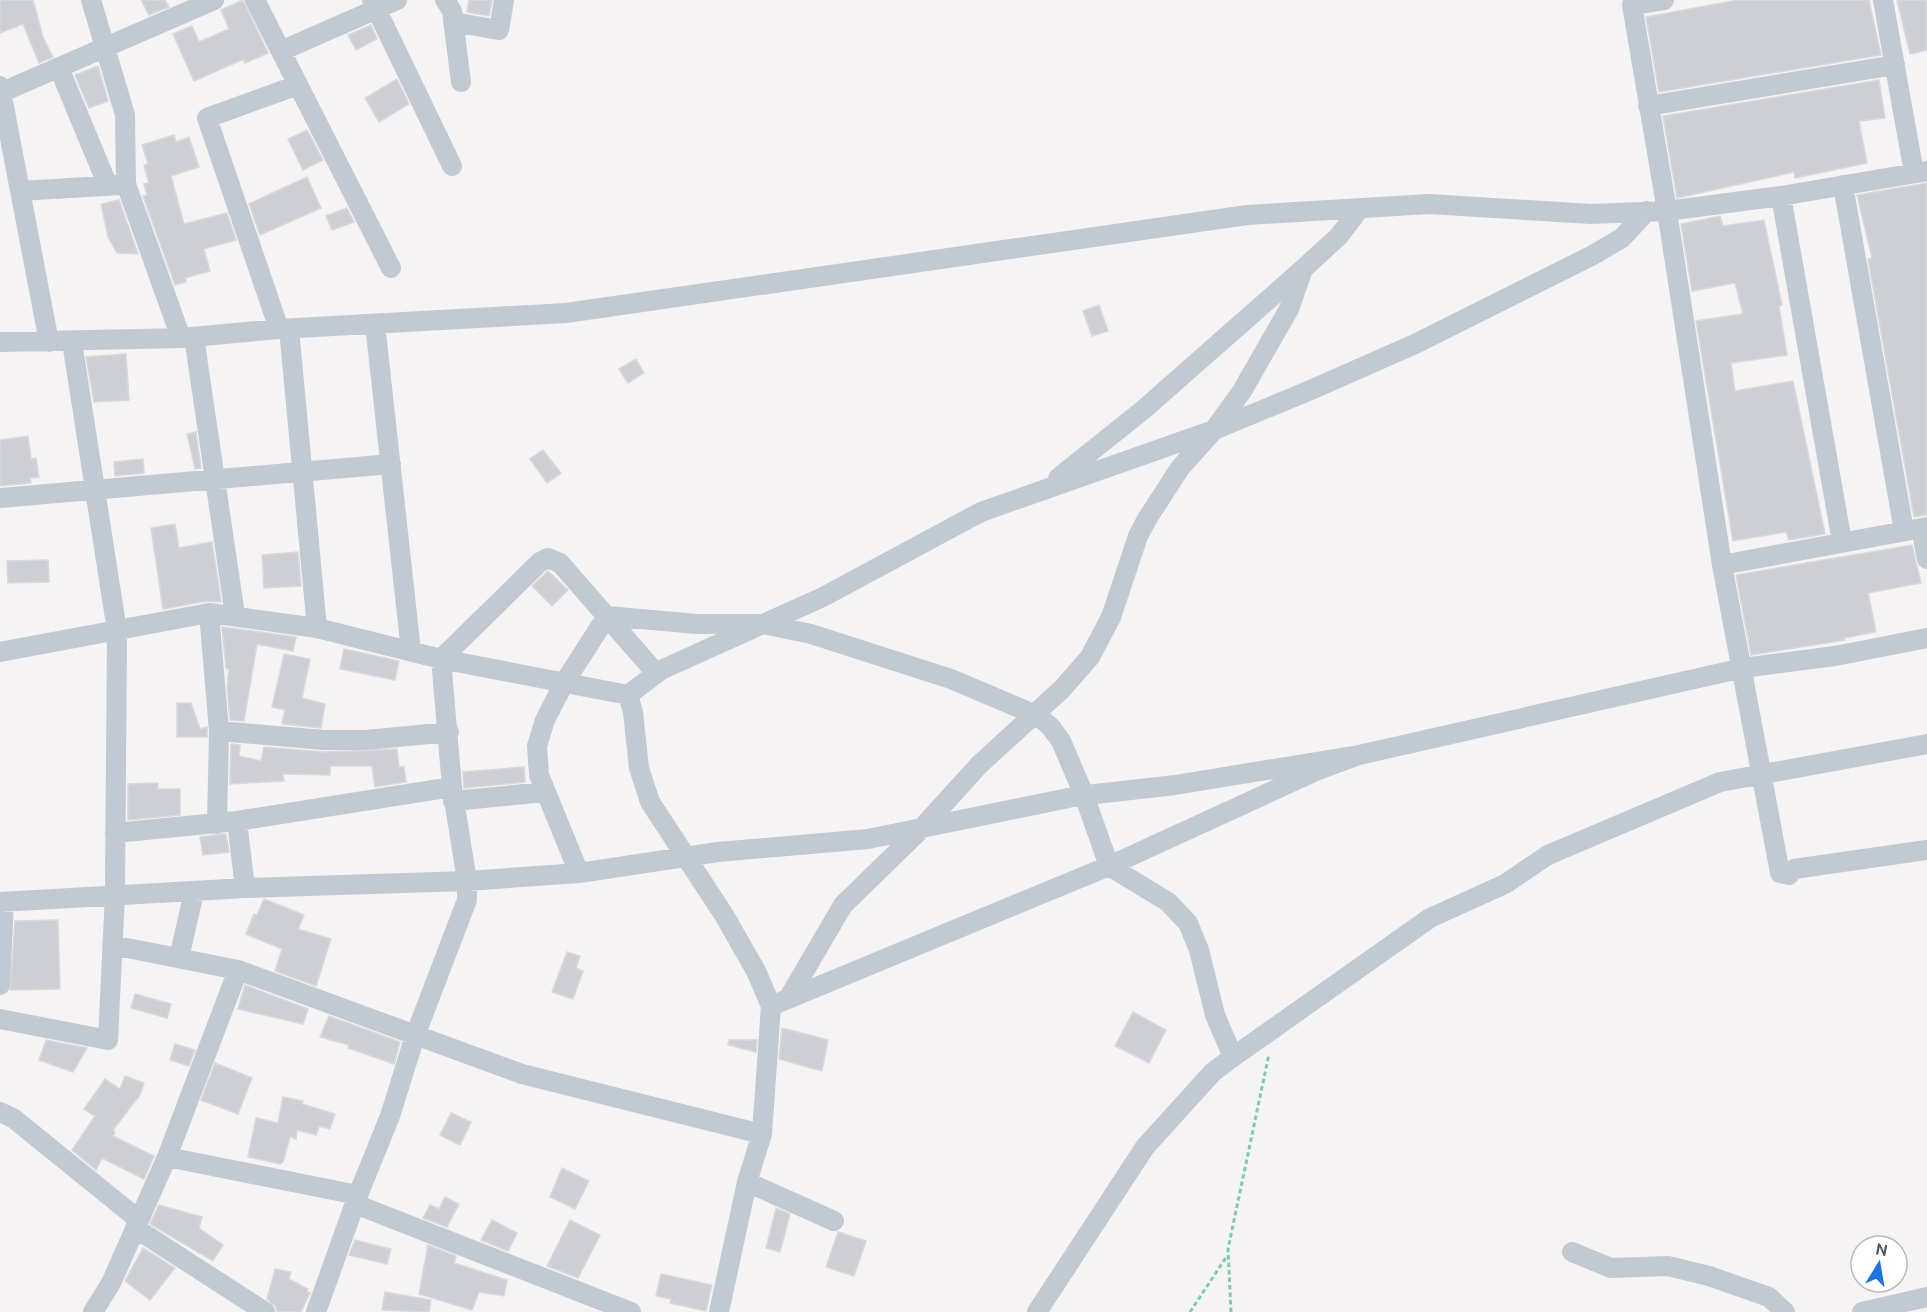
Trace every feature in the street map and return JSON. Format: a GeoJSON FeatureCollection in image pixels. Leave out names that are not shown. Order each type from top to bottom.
{"type":"FeatureCollection","features":[{"type":"Feature","properties":{"kind":"street"},"geometry":{"type":"LineString","coordinates":[[91,0],[125,115],[117,185]]}},
{"type":"Feature","properties":{"kind":"street"},"geometry":{"type":"LineString","coordinates":[[49,342],[1,90],[59,68],[214,0]]}},
{"type":"Feature","properties":{"kind":"street"},"geometry":{"type":"LineString","coordinates":[[255,0],[391,267]]}},
{"type":"Feature","properties":{"kind":"street"},"geometry":{"type":"LineString","coordinates":[[281,51],[374,4],[397,0]]}},
{"type":"Feature","properties":{"kind":"street"},"geometry":{"type":"LineString","coordinates":[[445,0],[452,11],[461,82]]}},
{"type":"Feature","properties":{"kind":"street"},"geometry":{"type":"LineString","coordinates":[[453,22],[499,30],[504,0]]}},
{"type":"Feature","properties":{"kind":"street"},"geometry":{"type":"LineString","coordinates":[[1664,0],[1633,3],[1722,565],[1781,875],[1789,875],[1794,869],[1927,850]]}},
{"type":"Feature","properties":{"kind":"street"},"geometry":{"type":"LineString","coordinates":[[0,342],[188,338],[284,329],[566,313],[1246,215],[1429,204],[1592,214],[1667,211],[1781,196],[1920,172],[1895,65],[1883,0]]}},
{"type":"Feature","properties":{"kind":"street"},"geometry":{"type":"LineString","coordinates":[[374,4],[452,166]]}},
{"type":"Feature","properties":{"kind":"street"},"geometry":{"type":"LineString","coordinates":[[1648,106],[1895,65]]}},
{"type":"Feature","properties":{"kind":"street"},"geometry":{"type":"LineString","coordinates":[[59,68],[117,185],[188,338],[215,479],[235,615]]}},
{"type":"Feature","properties":{"kind":"street"},"geometry":{"type":"LineString","coordinates":[[298,85],[207,118],[284,329],[303,472],[318,628]]}},
{"type":"Feature","properties":{"kind":"street"},"geometry":{"type":"LineString","coordinates":[[20,191],[117,185]]}},
{"type":"Feature","properties":{"kind":"street"},"geometry":{"type":"LineString","coordinates":[[1843,185],[1917,529],[1927,559]]}},
{"type":"Feature","properties":{"kind":"street"},"geometry":{"type":"LineString","coordinates":[[1781,196],[1842,542]]}},
{"type":"Feature","properties":{"kind":"street"},"geometry":{"type":"LineString","coordinates":[[1046,487],[1143,410],[1303,269],[1338,236],[1360,208]]}},
{"type":"Feature","properties":{"kind":"street"},"geometry":{"type":"LineString","coordinates":[[628,696],[656,673],[867,575],[981,512],[1046,487],[1214,430],[1415,345],[1545,280],[1622,238],[1647,211]]}},
{"type":"Feature","properties":{"kind":"street"},"geometry":{"type":"LineString","coordinates":[[719,1312],[747,1182],[762,1134],[780,1002],[843,905],[921,829],[979,765],[1082,669],[1094,652],[1112,617],[1138,536],[1147,519],[1180,468],[1214,430],[1242,392],[1290,309],[1303,269]]}},
{"type":"Feature","properties":{"kind":"street"},"geometry":{"type":"LineString","coordinates":[[375,324],[411,651]]}},
{"type":"Feature","properties":{"kind":"street"},"geometry":{"type":"LineString","coordinates":[[0,1019],[108,1040],[115,895],[117,631],[72,342]]}},
{"type":"Feature","properties":{"kind":"street"},"geometry":{"type":"LineString","coordinates":[[0,498],[391,464]]}},
{"type":"Feature","properties":{"kind":"street"},"geometry":{"type":"LineString","coordinates":[[1722,565],[1917,529]]}},
{"type":"Feature","properties":{"kind":"street"},"geometry":{"type":"LineString","coordinates":[[441,659],[540,562],[548,558],[560,563],[656,673]]}},
{"type":"Feature","properties":{"kind":"street"},"geometry":{"type":"LineString","coordinates":[[209,613],[219,731],[217,824]]}},
{"type":"Feature","properties":{"kind":"street"},"geometry":{"type":"LineString","coordinates":[[0,648],[117,631],[209,613],[318,628],[441,659],[620,692],[628,696],[633,711],[639,768],[645,789],[657,815],[687,857],[756,971],[780,1002]]}},
{"type":"Feature","properties":{"kind":"street"},"geometry":{"type":"LineString","coordinates":[[607,616],[698,624],[762,624],[811,634],[915,666],[972,687],[1034,714],[1050,726],[1061,741],[1084,795],[1109,866],[1168,902],[1188,923],[1199,950],[1215,1015],[1233,1057]]}},
{"type":"Feature","properties":{"kind":"street"},"geometry":{"type":"LineString","coordinates":[[579,873],[544,792],[539,776],[537,746],[545,720],[564,683],[607,616]]}},
{"type":"Feature","properties":{"kind":"street"},"geometry":{"type":"LineString","coordinates":[[0,985],[2,902],[245,888],[467,881],[579,873],[745,849],[836,844],[1084,795],[1175,785],[1359,754],[1743,668],[1835,656],[1927,638]]}},
{"type":"Feature","properties":{"kind":"street"},"geometry":{"type":"LineString","coordinates":[[316,1312],[390,1116],[415,1036],[467,900],[467,881],[452,794],[449,732],[441,659]]}},
{"type":"Feature","properties":{"kind":"street"},"geometry":{"type":"LineString","coordinates":[[219,731],[366,740],[449,732]]}},
{"type":"Feature","properties":{"kind":"street"},"geometry":{"type":"LineString","coordinates":[[1037,1312],[1145,1147],[1213,1072],[1430,918],[1505,884],[1548,855],[1617,828],[1696,790],[1720,782],[1927,744]]}},
{"type":"Feature","properties":{"kind":"street"},"geometry":{"type":"LineString","coordinates":[[780,1002],[944,932],[1109,866],[1316,771],[1359,754]]}},
{"type":"Feature","properties":{"kind":"street"},"geometry":{"type":"LineString","coordinates":[[115,833],[217,824],[452,794],[544,792]]}},
{"type":"Feature","properties":{"kind":"street"},"geometry":{"type":"LineString","coordinates":[[237,821],[245,888]]}},
{"type":"Feature","properties":{"kind":"street"},"geometry":{"type":"LineString","coordinates":[[179,958],[194,892]]}},
{"type":"Feature","properties":{"kind":"street"},"geometry":{"type":"LineString","coordinates":[[112,945],[238,970],[522,1074],[762,1134]]}},
{"type":"Feature","properties":{"kind":"street"},"geometry":{"type":"LineString","coordinates":[[93,1312],[111,1283],[166,1156],[238,970]]}},
{"type":"Feature","properties":{"kind":"street"},"geometry":{"type":"LineString","coordinates":[[0,1133],[7,1115],[137,1224],[266,1312]]}},
{"type":"Feature","properties":{"kind":"street"},"geometry":{"type":"LineString","coordinates":[[166,1156],[357,1200],[631,1312]]}},
{"type":"Feature","properties":{"kind":"street"},"geometry":{"type":"LineString","coordinates":[[747,1182],[834,1221]]}},
{"type":"Feature","properties":{"kind":"street"},"geometry":{"type":"LineString","coordinates":[[1572,1252],[1611,1268],[1668,1266],[1709,1276],[1769,1298],[1785,1312]]}},
{"type":"Feature","properties":{"kind":"street"},"geometry":{"type":"LineString","coordinates":[[1862,1312],[1927,1297]]}},
{"type":"Feature","properties":{"kind":"path"},"geometry":{"type":"LineString","coordinates":[[1231,1312],[1228,1255],[1271,1047]]}},
{"type":"Feature","properties":{"kind":"path"},"geometry":{"type":"LineString","coordinates":[[1190,1312],[1228,1255]]}},
{"type":"Feature","properties":{"kind":"building"},"geometry":{"type":"Polygon","coordinates":[[[0,0],[33,0],[43,37],[53,57],[39,63],[23,24],[0,33],[0,0]]]}},
{"type":"Feature","properties":{"kind":"building"},"geometry":{"type":"Polygon","coordinates":[[[141,0],[165,0],[169,7],[149,15],[141,0]]]}},
{"type":"Feature","properties":{"kind":"building"},"geometry":{"type":"Polygon","coordinates":[[[243,0],[268,53],[245,63],[244,59],[194,81],[173,34],[192,26],[199,42],[229,29],[221,10],[243,0]]]}},
{"type":"Feature","properties":{"kind":"building"},"geometry":{"type":"Polygon","coordinates":[[[469,0],[492,0],[489,16],[467,12],[469,0]]]}},
{"type":"Feature","properties":{"kind":"building"},"geometry":{"type":"Polygon","coordinates":[[[1738,0],[1869,0],[1881,55],[1659,92],[1646,17],[1738,0]]]}},
{"type":"Feature","properties":{"kind":"building"},"geometry":{"type":"Polygon","coordinates":[[[1897,0],[1927,0],[1927,50],[1910,54],[1897,0]]]}},
{"type":"Feature","properties":{"kind":"building"},"geometry":{"type":"Polygon","coordinates":[[[371,25],[377,39],[356,50],[348,35],[371,25]]]}},
{"type":"Feature","properties":{"kind":"building"},"geometry":{"type":"Polygon","coordinates":[[[98,66],[108,101],[89,108],[75,75],[98,66]]]}},
{"type":"Feature","properties":{"kind":"building"},"geometry":{"type":"Polygon","coordinates":[[[397,79],[409,104],[379,122],[365,98],[397,79]]]}},
{"type":"Feature","properties":{"kind":"building"},"geometry":{"type":"Polygon","coordinates":[[[1879,80],[1885,118],[1859,121],[1867,163],[1795,178],[1794,172],[1677,198],[1663,116],[1879,80]]]}},
{"type":"Feature","properties":{"kind":"building"},"geometry":{"type":"Polygon","coordinates":[[[307,130],[323,160],[303,170],[288,139],[307,130]]]}},
{"type":"Feature","properties":{"kind":"building"},"geometry":{"type":"Polygon","coordinates":[[[174,135],[176,142],[189,137],[199,167],[171,176],[184,224],[227,213],[236,240],[204,249],[210,271],[185,278],[186,282],[175,285],[143,196],[147,195],[144,184],[149,183],[144,165],[148,164],[142,145],[174,135]]]}},
{"type":"Feature","properties":{"kind":"building"},"geometry":{"type":"Polygon","coordinates":[[[307,177],[321,208],[260,235],[249,204],[307,177]]]}},
{"type":"Feature","properties":{"kind":"building"},"geometry":{"type":"Polygon","coordinates":[[[1927,183],[1927,515],[1914,517],[1868,259],[1872,258],[1857,195],[1927,183]]]}},
{"type":"Feature","properties":{"kind":"building"},"geometry":{"type":"Polygon","coordinates":[[[119,200],[138,254],[117,253],[108,237],[101,204],[119,200]]]}},
{"type":"Feature","properties":{"kind":"building"},"geometry":{"type":"Polygon","coordinates":[[[347,208],[354,222],[332,230],[326,216],[347,208]]]}},
{"type":"Feature","properties":{"kind":"building"},"geometry":{"type":"Polygon","coordinates":[[[1720,216],[1723,226],[1764,220],[1782,305],[1779,306],[1787,355],[1731,363],[1735,391],[1793,381],[1825,534],[1789,540],[1786,532],[1733,541],[1696,321],[1743,314],[1735,283],[1692,291],[1681,224],[1720,216]]]}},
{"type":"Feature","properties":{"kind":"building"},"geometry":{"type":"Polygon","coordinates":[[[1099,305],[1108,331],[1092,336],[1083,311],[1099,305]]]}},
{"type":"Feature","properties":{"kind":"building"},"geometry":{"type":"Polygon","coordinates":[[[126,354],[129,400],[94,402],[86,357],[126,354]]]}},
{"type":"Feature","properties":{"kind":"building"},"geometry":{"type":"Polygon","coordinates":[[[636,359],[644,373],[628,383],[619,369],[636,359]]]}},
{"type":"Feature","properties":{"kind":"building"},"geometry":{"type":"Polygon","coordinates":[[[196,432],[201,468],[195,469],[187,434],[196,432]]]}},
{"type":"Feature","properties":{"kind":"building"},"geometry":{"type":"Polygon","coordinates":[[[28,436],[31,459],[36,458],[39,477],[30,478],[31,483],[0,486],[0,440],[28,436]]]}},
{"type":"Feature","properties":{"kind":"building"},"geometry":{"type":"Polygon","coordinates":[[[543,450],[561,473],[547,483],[530,459],[543,450]]]}},
{"type":"Feature","properties":{"kind":"building"},"geometry":{"type":"Polygon","coordinates":[[[143,459],[144,473],[115,476],[114,462],[143,459]]]}},
{"type":"Feature","properties":{"kind":"building"},"geometry":{"type":"Polygon","coordinates":[[[175,524],[179,548],[212,542],[221,602],[207,601],[163,609],[151,528],[175,524]]]}},
{"type":"Feature","properties":{"kind":"building"},"geometry":{"type":"Polygon","coordinates":[[[1912,545],[1921,583],[1868,593],[1876,632],[1844,638],[1845,640],[1751,655],[1736,575],[1912,545]]]}},
{"type":"Feature","properties":{"kind":"building"},"geometry":{"type":"Polygon","coordinates":[[[298,552],[301,586],[264,588],[262,555],[298,552]]]}},
{"type":"Feature","properties":{"kind":"building"},"geometry":{"type":"Polygon","coordinates":[[[48,560],[49,582],[8,583],[7,561],[48,560]]]}},
{"type":"Feature","properties":{"kind":"building"},"geometry":{"type":"Polygon","coordinates":[[[548,571],[568,590],[552,606],[532,586],[548,571]]]}},
{"type":"Feature","properties":{"kind":"building"},"geometry":{"type":"Polygon","coordinates":[[[222,627],[296,637],[293,651],[257,644],[244,721],[230,720],[227,686],[229,669],[226,668],[222,627]]]}},
{"type":"Feature","properties":{"kind":"building"},"geometry":{"type":"Polygon","coordinates":[[[344,649],[399,661],[395,680],[340,669],[344,649]]]}},
{"type":"Feature","properties":{"kind":"building"},"geometry":{"type":"Polygon","coordinates":[[[284,654],[310,659],[302,698],[325,704],[321,728],[282,724],[285,710],[272,707],[284,654]]]}},
{"type":"Feature","properties":{"kind":"building"},"geometry":{"type":"Polygon","coordinates":[[[177,703],[191,703],[200,729],[207,727],[207,737],[177,737],[177,703]]]}},
{"type":"Feature","properties":{"kind":"building"},"geometry":{"type":"Polygon","coordinates":[[[231,744],[240,745],[239,756],[261,761],[264,747],[324,752],[397,749],[399,767],[404,767],[406,782],[375,787],[372,766],[330,766],[330,775],[283,774],[284,781],[230,784],[231,744]]]}},
{"type":"Feature","properties":{"kind":"building"},"geometry":{"type":"Polygon","coordinates":[[[524,767],[525,782],[464,788],[463,772],[524,767]]]}},
{"type":"Feature","properties":{"kind":"building"},"geometry":{"type":"Polygon","coordinates":[[[158,783],[158,789],[180,789],[180,815],[128,820],[128,784],[158,783]]]}},
{"type":"Feature","properties":{"kind":"building"},"geometry":{"type":"Polygon","coordinates":[[[226,834],[229,852],[203,855],[200,837],[226,834]]]}},
{"type":"Feature","properties":{"kind":"building"},"geometry":{"type":"Polygon","coordinates":[[[264,899],[304,915],[298,929],[331,939],[316,986],[275,971],[282,949],[246,934],[254,914],[257,915],[264,899]]]}},
{"type":"Feature","properties":{"kind":"building"},"geometry":{"type":"Polygon","coordinates":[[[58,920],[60,989],[10,990],[15,921],[58,920]]]}},
{"type":"Feature","properties":{"kind":"building"},"geometry":{"type":"Polygon","coordinates":[[[567,952],[580,956],[576,968],[583,971],[573,999],[552,992],[567,952]]]}},
{"type":"Feature","properties":{"kind":"building"},"geometry":{"type":"Polygon","coordinates":[[[245,985],[308,1009],[303,1024],[238,1009],[245,985]]]}},
{"type":"Feature","properties":{"kind":"building"},"geometry":{"type":"Polygon","coordinates":[[[135,994],[171,1004],[167,1018],[131,1008],[135,994]]]}},
{"type":"Feature","properties":{"kind":"building"},"geometry":{"type":"Polygon","coordinates":[[[1133,1012],[1166,1030],[1149,1063],[1115,1046],[1133,1012]]]}},
{"type":"Feature","properties":{"kind":"building"},"geometry":{"type":"Polygon","coordinates":[[[329,1016],[400,1042],[394,1064],[348,1048],[349,1045],[320,1037],[329,1016]]]}},
{"type":"Feature","properties":{"kind":"building"},"geometry":{"type":"Polygon","coordinates":[[[782,1028],[828,1040],[822,1071],[779,1059],[782,1028]]]}},
{"type":"Feature","properties":{"kind":"building"},"geometry":{"type":"Polygon","coordinates":[[[46,1040],[87,1048],[73,1072],[39,1060],[46,1040]]]}},
{"type":"Feature","properties":{"kind":"building"},"geometry":{"type":"Polygon","coordinates":[[[729,1040],[757,1040],[756,1052],[728,1045],[729,1040]]]}},
{"type":"Feature","properties":{"kind":"building"},"geometry":{"type":"Polygon","coordinates":[[[175,1044],[195,1050],[189,1066],[170,1060],[175,1044]]]}},
{"type":"Feature","properties":{"kind":"building"},"geometry":{"type":"Polygon","coordinates":[[[215,1063],[252,1078],[238,1114],[201,1100],[215,1063]]]}},
{"type":"Feature","properties":{"kind":"building"},"geometry":{"type":"Polygon","coordinates":[[[125,1076],[144,1083],[140,1095],[113,1130],[115,1132],[113,1136],[154,1156],[144,1179],[102,1158],[96,1170],[72,1150],[95,1116],[84,1109],[105,1079],[120,1089],[125,1076]]]}},
{"type":"Feature","properties":{"kind":"building"},"geometry":{"type":"Polygon","coordinates":[[[283,1097],[303,1101],[302,1104],[335,1114],[330,1129],[319,1126],[316,1135],[297,1130],[296,1139],[290,1137],[283,1162],[280,1164],[248,1157],[256,1118],[278,1123],[283,1097]]]}},
{"type":"Feature","properties":{"kind":"building"},"geometry":{"type":"Polygon","coordinates":[[[451,1113],[471,1122],[460,1145],[440,1135],[451,1113]]]}},
{"type":"Feature","properties":{"kind":"building"},"geometry":{"type":"Polygon","coordinates":[[[562,1168],[589,1181],[575,1209],[550,1197],[562,1168]]]}},
{"type":"Feature","properties":{"kind":"building"},"geometry":{"type":"Polygon","coordinates":[[[445,1197],[459,1204],[447,1227],[423,1218],[430,1205],[439,1209],[445,1197]]]}},
{"type":"Feature","properties":{"kind":"building"},"geometry":{"type":"Polygon","coordinates":[[[159,1205],[202,1217],[199,1228],[223,1245],[213,1261],[150,1224],[159,1205]]]}},
{"type":"Feature","properties":{"kind":"building"},"geometry":{"type":"Polygon","coordinates":[[[776,1208],[790,1214],[780,1252],[766,1248],[776,1208]]]}},
{"type":"Feature","properties":{"kind":"building"},"geometry":{"type":"Polygon","coordinates":[[[492,1220],[517,1233],[508,1251],[481,1240],[492,1220]]]}},
{"type":"Feature","properties":{"kind":"building"},"geometry":{"type":"Polygon","coordinates":[[[570,1220],[600,1235],[578,1278],[547,1266],[570,1220]]]}},
{"type":"Feature","properties":{"kind":"building"},"geometry":{"type":"Polygon","coordinates":[[[838,1232],[866,1241],[854,1276],[826,1267],[838,1232]]]}},
{"type":"Feature","properties":{"kind":"building"},"geometry":{"type":"Polygon","coordinates":[[[355,1240],[391,1249],[387,1264],[349,1255],[355,1240]]]}},
{"type":"Feature","properties":{"kind":"building"},"geometry":{"type":"Polygon","coordinates":[[[428,1245],[456,1256],[454,1263],[507,1280],[504,1296],[479,1292],[472,1310],[419,1294],[428,1245]]]}},
{"type":"Feature","properties":{"kind":"building"},"geometry":{"type":"Polygon","coordinates":[[[143,1248],[175,1268],[150,1300],[125,1281],[143,1248]]]}},
{"type":"Feature","properties":{"kind":"building"},"geometry":{"type":"Polygon","coordinates":[[[275,1269],[291,1272],[289,1279],[308,1289],[307,1292],[310,1293],[301,1312],[277,1312],[275,1306],[267,1299],[275,1269]]]}},
{"type":"Feature","properties":{"kind":"building"},"geometry":{"type":"Polygon","coordinates":[[[661,1274],[712,1285],[706,1311],[670,1303],[671,1299],[656,1296],[661,1274]]]}},
{"type":"Feature","properties":{"kind":"building"},"geometry":{"type":"Polygon","coordinates":[[[385,1292],[431,1300],[429,1312],[382,1310],[385,1292]]]}}]}
